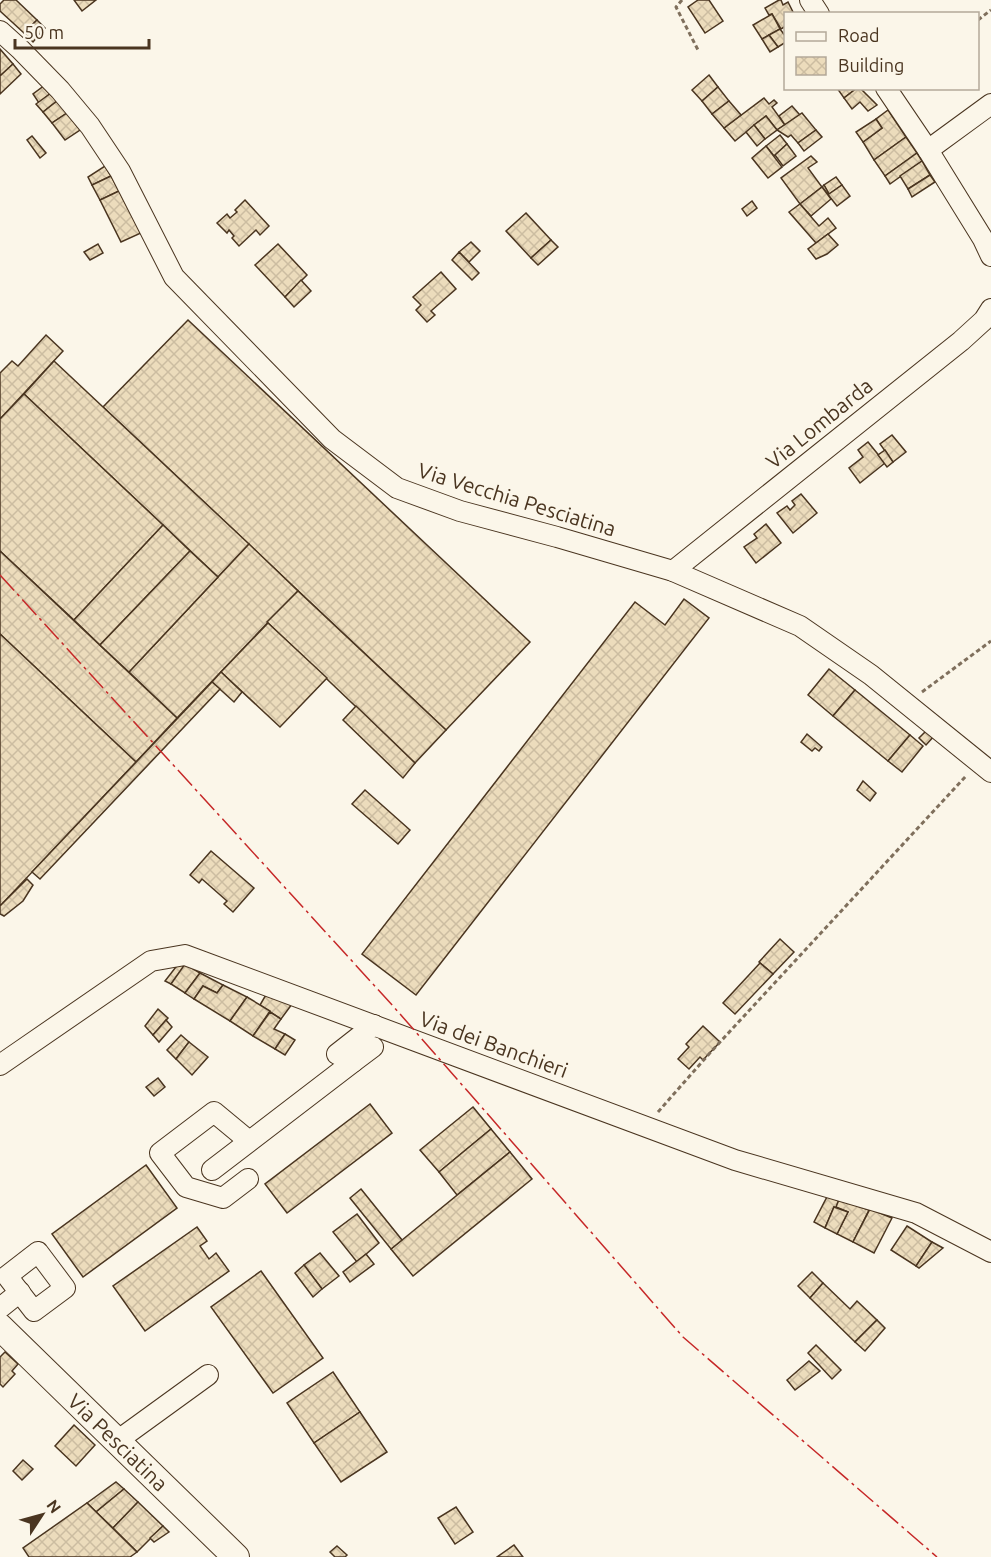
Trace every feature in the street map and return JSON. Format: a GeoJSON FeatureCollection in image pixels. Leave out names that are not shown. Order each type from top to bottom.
{"type":"FeatureCollection","features":[{"type":"Feature","properties":{"kind":"main road","name":"Via Pesciatina"},"geometry":{"type":"LineString","coordinates":[[19,1320],[117,1441],[236,1557]]}},
{"type":"Feature","properties":{"kind":"street","name":"Via Vecchia Pesciatina"},"geometry":{"type":"LineString","coordinates":[[0,31],[60,90],[90,126],[120,171],[174,277],[332,439],[397,488],[460,511],[673,571],[800,626],[871,675],[985,767]]}},
{"type":"Feature","properties":{"kind":"street"},"geometry":{"type":"LineString","coordinates":[[887,90],[928,150],[983,239],[991,256]]}},
{"type":"Feature","properties":{"kind":"street"},"geometry":{"type":"LineString","coordinates":[[928,150],[991,104]]}},
{"type":"Feature","properties":{"kind":"street","name":"Via Lombarda"},"geometry":{"type":"LineString","coordinates":[[673,571],[961,341],[984,320],[991,309]]}},
{"type":"Feature","properties":{"kind":"street","name":"Via dei Banchieri"},"geometry":{"type":"LineString","coordinates":[[0,1065],[151,960],[185,955],[735,1160],[916,1213],[991,1252]]}},
{"type":"Feature","properties":{"kind":"street"},"geometry":{"type":"LineString","coordinates":[[353,1062],[337,1054],[374,1025]]}},
{"type":"Feature","properties":{"kind":"street"},"geometry":{"type":"LineString","coordinates":[[212,1170],[373,1047]]}},
{"type":"Feature","properties":{"kind":"street"},"geometry":{"type":"LineString","coordinates":[[248,1179],[223,1198],[186,1187],[160,1153],[214,1112],[249,1141]]}},
{"type":"Feature","properties":{"kind":"street"},"geometry":{"type":"LineString","coordinates":[[19,1320],[65,1288],[38,1252],[4,1279],[20,1292]]}},
{"type":"Feature","properties":{"kind":"street"},"geometry":{"type":"LineString","coordinates":[[0,1308],[20,1292]]}},
{"type":"Feature","properties":{"kind":"street"},"geometry":{"type":"LineString","coordinates":[[19,1320],[20,1292]]}},
{"type":"Feature","properties":{"kind":"street"},"geometry":{"type":"LineString","coordinates":[[117,1441],[208,1375]]}},
{"type":"Feature","properties":{"kind":"path"},"geometry":{"type":"LineString","coordinates":[[682,0],[676,7],[698,50]]}},
{"type":"Feature","properties":{"kind":"path"},"geometry":{"type":"LineString","coordinates":[[979,19],[991,10]]}},
{"type":"Feature","properties":{"kind":"path"},"geometry":{"type":"LineString","coordinates":[[907,704],[991,641]]}},
{"type":"Feature","properties":{"kind":"path"},"geometry":{"type":"LineString","coordinates":[[645,1126],[710,1054],[985,767]]}},
{"type":"Feature","properties":{"kind":"building"},"geometry":{"type":"Polygon","coordinates":[[[4,0],[16,0],[37,20],[24,33],[0,11],[0,4],[4,0]]]}},
{"type":"Feature","properties":{"kind":"building"},"geometry":{"type":"Polygon","coordinates":[[[74,0],[96,0],[82,11],[74,0]]]}},
{"type":"Feature","properties":{"kind":"building"},"geometry":{"type":"Polygon","coordinates":[[[698,0],[709,0],[723,21],[705,33],[688,7],[698,0]]]}},
{"type":"Feature","properties":{"kind":"building"},"geometry":{"type":"Polygon","coordinates":[[[781,0],[783,5],[788,2],[793,12],[784,12],[784,27],[781,29],[772,14],[769,15],[765,8],[781,0]]]}},
{"type":"Feature","properties":{"kind":"building"},"geometry":{"type":"Polygon","coordinates":[[[772,14],[780,29],[762,39],[753,25],[772,14]]]}},
{"type":"Feature","properties":{"kind":"building"},"geometry":{"type":"Polygon","coordinates":[[[37,20],[45,28],[33,42],[24,33],[37,20]]]}},
{"type":"Feature","properties":{"kind":"building"},"geometry":{"type":"Polygon","coordinates":[[[780,29],[784,34],[784,43],[778,47],[769,35],[780,29]]]}},
{"type":"Feature","properties":{"kind":"building"},"geometry":{"type":"Polygon","coordinates":[[[769,35],[778,47],[770,52],[762,39],[769,35]]]}},
{"type":"Feature","properties":{"kind":"building"},"geometry":{"type":"Polygon","coordinates":[[[0,49],[13,64],[0,76],[0,49]]]}},
{"type":"Feature","properties":{"kind":"building"},"geometry":{"type":"Polygon","coordinates":[[[13,64],[21,74],[0,94],[0,76],[13,64]]]}},
{"type":"Feature","properties":{"kind":"building"},"geometry":{"type":"Polygon","coordinates":[[[709,75],[718,87],[702,101],[692,90],[709,75]]]}},
{"type":"Feature","properties":{"kind":"building"},"geometry":{"type":"Polygon","coordinates":[[[45,85],[51,93],[39,103],[33,94],[45,85]]]}},
{"type":"Feature","properties":{"kind":"building"},"geometry":{"type":"Polygon","coordinates":[[[718,87],[729,101],[712,114],[702,101],[718,87]]]}},
{"type":"Feature","properties":{"kind":"building"},"geometry":{"type":"Polygon","coordinates":[[[838,90],[854,90],[844,98],[838,90]]]}},
{"type":"Feature","properties":{"kind":"building"},"geometry":{"type":"Polygon","coordinates":[[[854,90],[862,90],[877,105],[868,111],[860,102],[852,109],[844,98],[854,90]]]}},
{"type":"Feature","properties":{"kind":"building"},"geometry":{"type":"Polygon","coordinates":[[[51,93],[57,101],[43,112],[36,104],[51,93]]]}},
{"type":"Feature","properties":{"kind":"building"},"geometry":{"type":"Polygon","coordinates":[[[764,98],[769,104],[774,100],[777,103],[772,107],[785,125],[777,130],[766,116],[735,141],[724,128],[764,98]]]}},
{"type":"Feature","properties":{"kind":"building"},"geometry":{"type":"Polygon","coordinates":[[[57,101],[67,113],[52,123],[43,112],[57,101]]]}},
{"type":"Feature","properties":{"kind":"building"},"geometry":{"type":"Polygon","coordinates":[[[729,101],[741,115],[724,128],[712,114],[729,101]]]}},
{"type":"Feature","properties":{"kind":"building"},"geometry":{"type":"Polygon","coordinates":[[[792,106],[800,115],[785,125],[779,116],[792,106]]]}},
{"type":"Feature","properties":{"kind":"building"},"geometry":{"type":"Polygon","coordinates":[[[888,110],[906,137],[874,160],[863,142],[882,128],[876,119],[888,110]]]}},
{"type":"Feature","properties":{"kind":"building"},"geometry":{"type":"Polygon","coordinates":[[[67,113],[80,130],[65,140],[52,123],[67,113]]]}},
{"type":"Feature","properties":{"kind":"building"},"geometry":{"type":"Polygon","coordinates":[[[802,113],[816,130],[798,143],[791,135],[788,137],[777,130],[802,113]]]}},
{"type":"Feature","properties":{"kind":"building"},"geometry":{"type":"Polygon","coordinates":[[[766,116],[777,130],[765,139],[754,125],[766,116]]]}},
{"type":"Feature","properties":{"kind":"building"},"geometry":{"type":"Polygon","coordinates":[[[876,119],[882,128],[863,142],[856,132],[876,119]]]}},
{"type":"Feature","properties":{"kind":"building"},"geometry":{"type":"Polygon","coordinates":[[[754,125],[765,139],[757,146],[746,132],[754,125]]]}},
{"type":"Feature","properties":{"kind":"building"},"geometry":{"type":"Polygon","coordinates":[[[816,130],[822,137],[804,151],[798,143],[816,130]]]}},
{"type":"Feature","properties":{"kind":"building"},"geometry":{"type":"Polygon","coordinates":[[[780,135],[787,144],[774,156],[766,146],[780,135]]]}},
{"type":"Feature","properties":{"kind":"building"},"geometry":{"type":"Polygon","coordinates":[[[32,136],[46,153],[40,158],[27,140],[32,136]]]}},
{"type":"Feature","properties":{"kind":"building"},"geometry":{"type":"Polygon","coordinates":[[[906,137],[917,153],[885,176],[874,160],[906,137]]]}},
{"type":"Feature","properties":{"kind":"building"},"geometry":{"type":"Polygon","coordinates":[[[787,144],[796,156],[783,166],[775,155],[787,144]]]}},
{"type":"Feature","properties":{"kind":"building"},"geometry":{"type":"Polygon","coordinates":[[[766,146],[782,167],[768,178],[752,158],[766,146]]]}},
{"type":"Feature","properties":{"kind":"building"},"geometry":{"type":"Polygon","coordinates":[[[917,153],[922,161],[890,184],[885,176],[917,153]]]}},
{"type":"Feature","properties":{"kind":"building"},"geometry":{"type":"Polygon","coordinates":[[[811,156],[817,162],[808,168],[822,187],[800,204],[781,178],[811,156]]]}},
{"type":"Feature","properties":{"kind":"building"},"geometry":{"type":"Polygon","coordinates":[[[922,161],[930,175],[908,189],[900,176],[922,161]]]}},
{"type":"Feature","properties":{"kind":"building"},"geometry":{"type":"Polygon","coordinates":[[[105,166],[111,176],[92,185],[88,177],[105,166]]]}},
{"type":"Feature","properties":{"kind":"building"},"geometry":{"type":"Polygon","coordinates":[[[930,175],[935,182],[912,197],[908,189],[930,175]]]}},
{"type":"Feature","properties":{"kind":"building"},"geometry":{"type":"Polygon","coordinates":[[[111,176],[119,191],[100,200],[92,185],[111,176]]]}},
{"type":"Feature","properties":{"kind":"building"},"geometry":{"type":"Polygon","coordinates":[[[836,177],[842,185],[829,194],[824,185],[836,177]]]}},
{"type":"Feature","properties":{"kind":"building"},"geometry":{"type":"Polygon","coordinates":[[[824,185],[829,194],[842,185],[850,196],[837,206],[822,187],[824,185]]]}},
{"type":"Feature","properties":{"kind":"building"},"geometry":{"type":"Polygon","coordinates":[[[822,187],[831,199],[811,216],[800,204],[822,187]]]}},
{"type":"Feature","properties":{"kind":"building"},"geometry":{"type":"Polygon","coordinates":[[[119,191],[141,233],[121,242],[100,200],[119,191]]]}},
{"type":"Feature","properties":{"kind":"building"},"geometry":{"type":"Polygon","coordinates":[[[245,200],[269,226],[260,235],[256,230],[239,246],[229,230],[227,233],[217,223],[227,214],[230,218],[245,200]]]}},
{"type":"Feature","properties":{"kind":"building"},"geometry":{"type":"Polygon","coordinates":[[[752,201],[757,208],[747,216],[742,209],[752,201]]]}},
{"type":"Feature","properties":{"kind":"building"},"geometry":{"type":"Polygon","coordinates":[[[800,204],[819,226],[828,218],[836,228],[816,243],[789,212],[800,204]]]}},
{"type":"Feature","properties":{"kind":"building"},"geometry":{"type":"Polygon","coordinates":[[[526,213],[551,240],[531,258],[506,231],[526,213]]]}},
{"type":"Feature","properties":{"kind":"building"},"geometry":{"type":"Polygon","coordinates":[[[828,234],[838,245],[816,259],[808,249],[828,234]]]}},
{"type":"Feature","properties":{"kind":"building"},"geometry":{"type":"Polygon","coordinates":[[[551,240],[558,247],[538,265],[531,258],[551,240]]]}},
{"type":"Feature","properties":{"kind":"building"},"geometry":{"type":"Polygon","coordinates":[[[471,242],[480,251],[469,262],[459,252],[471,242]]]}},
{"type":"Feature","properties":{"kind":"building"},"geometry":{"type":"Polygon","coordinates":[[[98,244],[103,253],[90,260],[84,252],[98,244]]]}},
{"type":"Feature","properties":{"kind":"building"},"geometry":{"type":"Polygon","coordinates":[[[278,244],[307,275],[285,297],[255,265],[278,244]]]}},
{"type":"Feature","properties":{"kind":"building"},"geometry":{"type":"Polygon","coordinates":[[[459,252],[479,273],[472,280],[452,260],[459,252]]]}},
{"type":"Feature","properties":{"kind":"building"},"geometry":{"type":"Polygon","coordinates":[[[441,272],[456,289],[431,311],[435,315],[427,322],[416,310],[421,305],[413,297],[441,272]]]}},
{"type":"Feature","properties":{"kind":"building"},"geometry":{"type":"Polygon","coordinates":[[[301,280],[311,291],[294,307],[285,297],[301,280]]]}},
{"type":"Feature","properties":{"kind":"building"},"geometry":{"type":"Polygon","coordinates":[[[188,320],[530,642],[446,730],[103,407],[188,320]]]}},
{"type":"Feature","properties":{"kind":"building"},"geometry":{"type":"Polygon","coordinates":[[[46,335],[63,351],[0,419],[0,373],[12,361],[18,366],[46,335]]]}},
{"type":"Feature","properties":{"kind":"building"},"geometry":{"type":"Polygon","coordinates":[[[54,361],[249,544],[218,577],[24,394],[54,361]]]}},
{"type":"Feature","properties":{"kind":"building"},"geometry":{"type":"Polygon","coordinates":[[[24,394],[163,525],[74,620],[0,551],[0,419],[24,394]]]}},
{"type":"Feature","properties":{"kind":"building"},"geometry":{"type":"Polygon","coordinates":[[[892,435],[906,452],[893,462],[880,444],[892,435]]]}},
{"type":"Feature","properties":{"kind":"building"},"geometry":{"type":"Polygon","coordinates":[[[868,442],[885,463],[860,483],[849,468],[863,457],[858,450],[868,442]]]}},
{"type":"Feature","properties":{"kind":"building"},"geometry":{"type":"Polygon","coordinates":[[[885,450],[893,462],[887,467],[878,455],[885,450]]]}},
{"type":"Feature","properties":{"kind":"building"},"geometry":{"type":"Polygon","coordinates":[[[801,494],[817,513],[793,533],[777,513],[787,506],[790,510],[795,505],[792,501],[801,494]]]}},
{"type":"Feature","properties":{"kind":"building"},"geometry":{"type":"Polygon","coordinates":[[[766,524],[781,543],[756,563],[744,547],[757,538],[754,534],[766,524]]]}},
{"type":"Feature","properties":{"kind":"building"},"geometry":{"type":"Polygon","coordinates":[[[163,525],[190,551],[100,645],[74,620],[163,525]]]}},
{"type":"Feature","properties":{"kind":"building"},"geometry":{"type":"Polygon","coordinates":[[[249,544],[298,591],[177,718],[129,672],[249,544]]]}},
{"type":"Feature","properties":{"kind":"building"},"geometry":{"type":"Polygon","coordinates":[[[0,551],[177,718],[136,762],[0,634],[0,551]]]}},
{"type":"Feature","properties":{"kind":"building"},"geometry":{"type":"Polygon","coordinates":[[[190,551],[218,577],[129,672],[100,645],[190,551]]]}},
{"type":"Feature","properties":{"kind":"building"},"geometry":{"type":"Polygon","coordinates":[[[298,591],[446,730],[415,763],[267,622],[298,591]]]}},
{"type":"Feature","properties":{"kind":"building"},"geometry":{"type":"Polygon","coordinates":[[[684,599],[709,618],[416,995],[362,954],[635,602],[665,625],[684,599]]]}},
{"type":"Feature","properties":{"kind":"building"},"geometry":{"type":"Polygon","coordinates":[[[268,623],[327,678],[280,727],[221,672],[268,623]]]}},
{"type":"Feature","properties":{"kind":"building"},"geometry":{"type":"Polygon","coordinates":[[[0,634],[136,762],[0,906],[0,634]]]}},
{"type":"Feature","properties":{"kind":"building"},"geometry":{"type":"Polygon","coordinates":[[[829,669],[855,690],[833,716],[808,695],[829,669]]]}},
{"type":"Feature","properties":{"kind":"building"},"geometry":{"type":"Polygon","coordinates":[[[221,672],[242,692],[234,702],[212,682],[221,672]]]}},
{"type":"Feature","properties":{"kind":"building"},"geometry":{"type":"Polygon","coordinates":[[[212,682],[220,689],[40,879],[32,872],[212,682]]]}},
{"type":"Feature","properties":{"kind":"building"},"geometry":{"type":"Polygon","coordinates":[[[855,690],[910,735],[888,761],[833,716],[855,690]]]}},
{"type":"Feature","properties":{"kind":"building"},"geometry":{"type":"Polygon","coordinates":[[[356,706],[415,763],[403,778],[343,720],[356,706]]]}},
{"type":"Feature","properties":{"kind":"building"},"geometry":{"type":"Polygon","coordinates":[[[928,729],[935,735],[926,745],[919,738],[928,729]]]}},
{"type":"Feature","properties":{"kind":"building"},"geometry":{"type":"Polygon","coordinates":[[[807,734],[822,747],[819,751],[815,748],[812,751],[801,742],[807,734]]]}},
{"type":"Feature","properties":{"kind":"building"},"geometry":{"type":"Polygon","coordinates":[[[910,735],[923,746],[902,772],[888,761],[910,735]]]}},
{"type":"Feature","properties":{"kind":"building"},"geometry":{"type":"Polygon","coordinates":[[[863,781],[876,793],[870,801],[857,790],[863,781]]]}},
{"type":"Feature","properties":{"kind":"building"},"geometry":{"type":"Polygon","coordinates":[[[365,790],[410,830],[398,844],[352,804],[365,790]]]}},
{"type":"Feature","properties":{"kind":"building"},"geometry":{"type":"Polygon","coordinates":[[[211,851],[254,888],[233,912],[224,904],[227,901],[202,879],[199,883],[190,875],[211,851]]]}},
{"type":"Feature","properties":{"kind":"building"},"geometry":{"type":"Polygon","coordinates":[[[27,879],[33,885],[23,901],[4,916],[0,914],[0,906],[27,879]]]}},
{"type":"Feature","properties":{"kind":"building"},"geometry":{"type":"Polygon","coordinates":[[[780,939],[794,952],[773,974],[759,962],[780,939]]]}},
{"type":"Feature","properties":{"kind":"building"},"geometry":{"type":"Polygon","coordinates":[[[179,963],[184,967],[171,984],[165,981],[179,963]]]}},
{"type":"Feature","properties":{"kind":"building"},"geometry":{"type":"Polygon","coordinates":[[[760,963],[773,974],[735,1014],[723,1003],[760,963]]]}},
{"type":"Feature","properties":{"kind":"building"},"geometry":{"type":"Polygon","coordinates":[[[185,964],[200,973],[185,993],[171,984],[185,964]]]}},
{"type":"Feature","properties":{"kind":"building"},"geometry":{"type":"Polygon","coordinates":[[[200,973],[223,985],[217,993],[203,986],[194,999],[185,993],[200,973]]]}},
{"type":"Feature","properties":{"kind":"building"},"geometry":{"type":"Polygon","coordinates":[[[223,985],[247,997],[230,1021],[194,999],[203,986],[217,993],[223,985]]]}},
{"type":"Feature","properties":{"kind":"building"},"geometry":{"type":"Polygon","coordinates":[[[267,993],[292,1004],[281,1019],[260,1005],[267,993]]]}},
{"type":"Feature","properties":{"kind":"building"},"geometry":{"type":"Polygon","coordinates":[[[247,997],[270,1011],[253,1036],[230,1021],[247,997]]]}},
{"type":"Feature","properties":{"kind":"building"},"geometry":{"type":"Polygon","coordinates":[[[158,1009],[168,1018],[153,1035],[145,1026],[158,1009]]]}},
{"type":"Feature","properties":{"kind":"building"},"geometry":{"type":"Polygon","coordinates":[[[270,1012],[281,1019],[274,1029],[285,1034],[275,1049],[253,1036],[270,1012]]]}},
{"type":"Feature","properties":{"kind":"building"},"geometry":{"type":"Polygon","coordinates":[[[166,1020],[172,1027],[159,1042],[153,1035],[166,1020]]]}},
{"type":"Feature","properties":{"kind":"building"},"geometry":{"type":"Polygon","coordinates":[[[703,1026],[720,1042],[703,1060],[700,1057],[689,1069],[678,1059],[689,1047],[686,1044],[703,1026]]]}},
{"type":"Feature","properties":{"kind":"building"},"geometry":{"type":"Polygon","coordinates":[[[285,1034],[295,1040],[285,1055],[275,1049],[285,1034]]]}},
{"type":"Feature","properties":{"kind":"building"},"geometry":{"type":"Polygon","coordinates":[[[181,1035],[189,1042],[176,1059],[167,1050],[181,1035]]]}},
{"type":"Feature","properties":{"kind":"building"},"geometry":{"type":"Polygon","coordinates":[[[189,1042],[208,1057],[192,1075],[176,1059],[189,1042]]]}},
{"type":"Feature","properties":{"kind":"building"},"geometry":{"type":"Polygon","coordinates":[[[158,1078],[165,1087],[154,1096],[146,1087],[158,1078]]]}},
{"type":"Feature","properties":{"kind":"building"},"geometry":{"type":"Polygon","coordinates":[[[370,1104],[392,1133],[287,1213],[265,1184],[370,1104]]]}},
{"type":"Feature","properties":{"kind":"building"},"geometry":{"type":"Polygon","coordinates":[[[473,1107],[491,1129],[439,1172],[420,1150],[473,1107]]]}},
{"type":"Feature","properties":{"kind":"building"},"geometry":{"type":"Polygon","coordinates":[[[491,1129],[510,1152],[457,1195],[439,1172],[491,1129]]]}},
{"type":"Feature","properties":{"kind":"building"},"geometry":{"type":"Polygon","coordinates":[[[510,1152],[532,1179],[413,1276],[391,1249],[510,1152]]]}},
{"type":"Feature","properties":{"kind":"building"},"geometry":{"type":"Polygon","coordinates":[[[146,1165],[177,1208],[83,1277],[52,1234],[146,1165]]]}},
{"type":"Feature","properties":{"kind":"building"},"geometry":{"type":"Polygon","coordinates":[[[361,1189],[402,1240],[391,1249],[350,1198],[361,1189]]]}},
{"type":"Feature","properties":{"kind":"building"},"geometry":{"type":"Polygon","coordinates":[[[829,1193],[840,1197],[825,1228],[814,1222],[829,1193]]]}},
{"type":"Feature","properties":{"kind":"building"},"geometry":{"type":"Polygon","coordinates":[[[840,1197],[869,1210],[853,1242],[837,1234],[848,1212],[836,1207],[840,1197]]]}},
{"type":"Feature","properties":{"kind":"building"},"geometry":{"type":"Polygon","coordinates":[[[834,1207],[848,1212],[837,1234],[825,1228],[834,1207]]]}},
{"type":"Feature","properties":{"kind":"building"},"geometry":{"type":"Polygon","coordinates":[[[870,1209],[892,1218],[874,1253],[853,1242],[870,1209]]]}},
{"type":"Feature","properties":{"kind":"building"},"geometry":{"type":"Polygon","coordinates":[[[357,1214],[379,1243],[357,1262],[333,1232],[357,1214]]]}},
{"type":"Feature","properties":{"kind":"building"},"geometry":{"type":"Polygon","coordinates":[[[907,1226],[932,1242],[916,1266],[891,1250],[907,1226]]]}},
{"type":"Feature","properties":{"kind":"building"},"geometry":{"type":"Polygon","coordinates":[[[197,1227],[207,1241],[200,1246],[209,1259],[216,1253],[229,1271],[145,1331],[113,1286],[197,1227]]]}},
{"type":"Feature","properties":{"kind":"building"},"geometry":{"type":"Polygon","coordinates":[[[932,1242],[943,1248],[919,1268],[916,1266],[932,1242]]]}},
{"type":"Feature","properties":{"kind":"building"},"geometry":{"type":"Polygon","coordinates":[[[320,1253],[339,1276],[322,1289],[304,1265],[320,1253]]]}},
{"type":"Feature","properties":{"kind":"building"},"geometry":{"type":"Polygon","coordinates":[[[366,1254],[374,1264],[350,1282],[343,1272],[366,1254]]]}},
{"type":"Feature","properties":{"kind":"building"},"geometry":{"type":"Polygon","coordinates":[[[304,1265],[322,1289],[313,1297],[295,1273],[304,1265]]]}},
{"type":"Feature","properties":{"kind":"building"},"geometry":{"type":"Polygon","coordinates":[[[261,1271],[323,1358],[273,1393],[211,1307],[261,1271]]]}},
{"type":"Feature","properties":{"kind":"building"},"geometry":{"type":"Polygon","coordinates":[[[812,1272],[823,1283],[810,1298],[798,1286],[812,1272]]]}},
{"type":"Feature","properties":{"kind":"building"},"geometry":{"type":"Polygon","coordinates":[[[823,1283],[850,1309],[857,1301],[877,1320],[855,1342],[810,1298],[823,1283]]]}},
{"type":"Feature","properties":{"kind":"building"},"geometry":{"type":"Polygon","coordinates":[[[877,1320],[885,1328],[865,1351],[855,1342],[877,1320]]]}},
{"type":"Feature","properties":{"kind":"building"},"geometry":{"type":"Polygon","coordinates":[[[816,1345],[841,1370],[832,1379],[808,1353],[816,1345]]]}},
{"type":"Feature","properties":{"kind":"building"},"geometry":{"type":"Polygon","coordinates":[[[5,1352],[18,1364],[12,1371],[15,1374],[3,1387],[0,1384],[0,1357],[5,1352]]]}},
{"type":"Feature","properties":{"kind":"building"},"geometry":{"type":"Polygon","coordinates":[[[809,1361],[820,1371],[795,1390],[787,1380],[809,1361]]]}},
{"type":"Feature","properties":{"kind":"building"},"geometry":{"type":"Polygon","coordinates":[[[333,1372],[360,1412],[314,1443],[287,1403],[333,1372]]]}},
{"type":"Feature","properties":{"kind":"building"},"geometry":{"type":"Polygon","coordinates":[[[360,1412],[387,1452],[341,1482],[314,1443],[360,1412]]]}},
{"type":"Feature","properties":{"kind":"building"},"geometry":{"type":"Polygon","coordinates":[[[74,1425],[95,1445],[76,1466],[55,1446],[74,1425]]]}},
{"type":"Feature","properties":{"kind":"building"},"geometry":{"type":"Polygon","coordinates":[[[23,1460],[33,1469],[22,1480],[13,1471],[23,1460]]]}},
{"type":"Feature","properties":{"kind":"building"},"geometry":{"type":"Polygon","coordinates":[[[116,1482],[124,1489],[96,1512],[87,1503],[116,1482]]]}},
{"type":"Feature","properties":{"kind":"building"},"geometry":{"type":"Polygon","coordinates":[[[124,1489],[138,1502],[113,1528],[96,1512],[124,1489]]]}},
{"type":"Feature","properties":{"kind":"building"},"geometry":{"type":"Polygon","coordinates":[[[138,1502],[163,1526],[137,1552],[113,1528],[138,1502]]]}},
{"type":"Feature","properties":{"kind":"building"},"geometry":{"type":"Polygon","coordinates":[[[87,1503],[137,1552],[130,1557],[29,1557],[23,1548],[87,1503]]]}},
{"type":"Feature","properties":{"kind":"building"},"geometry":{"type":"Polygon","coordinates":[[[456,1507],[473,1532],[455,1544],[438,1518],[456,1507]]]}},
{"type":"Feature","properties":{"kind":"building"},"geometry":{"type":"Polygon","coordinates":[[[163,1526],[169,1532],[154,1542],[150,1538],[163,1526]]]}},
{"type":"Feature","properties":{"kind":"building"},"geometry":{"type":"Polygon","coordinates":[[[514,1545],[523,1557],[497,1557],[514,1545]]]}},
{"type":"Feature","properties":{"kind":"building"},"geometry":{"type":"Polygon","coordinates":[[[337,1546],[347,1555],[345,1557],[335,1557],[330,1552],[337,1546]]]}},
{"type":"Feature","properties":{"kind":"power"},"geometry":{"type":"LineString","coordinates":[[0,575],[393,1006],[683,1337],[937,1557]]}}]}
